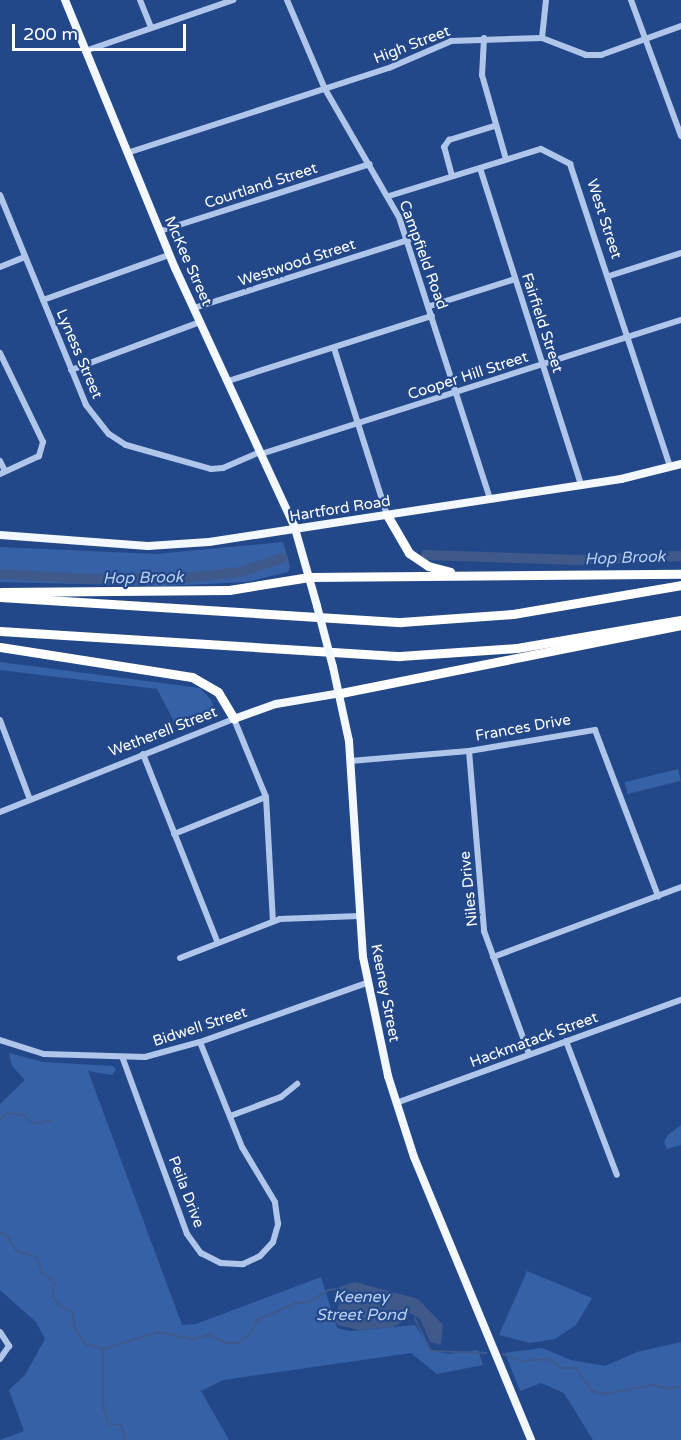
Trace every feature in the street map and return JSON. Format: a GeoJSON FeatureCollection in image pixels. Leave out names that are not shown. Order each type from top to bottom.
{"type":"FeatureCollection","features":[{"type":"Feature","properties":{"kind":"highway"},"geometry":{"type":"LineString","coordinates":[[387,515],[401,544],[419,561],[441,571],[488,576]]}},
{"type":"Feature","properties":{"kind":"highway"},"geometry":{"type":"LineString","coordinates":[[0,595],[229,590],[309,577],[681,574]]}},
{"type":"Feature","properties":{"kind":"highway"},"geometry":{"type":"LineString","coordinates":[[0,595],[401,622],[513,614],[681,585]]}},
{"type":"Feature","properties":{"kind":"highway"},"geometry":{"type":"LineString","coordinates":[[0,631],[392,656],[517,648],[681,620]]}},
{"type":"Feature","properties":{"kind":"highway"},"geometry":{"type":"LineString","coordinates":[[340,693],[681,625]]}},
{"type":"Feature","properties":{"kind":"highway"},"geometry":{"type":"LineString","coordinates":[[0,647],[192,677],[215,690],[234,719]]}},
{"type":"Feature","properties":{"kind":"main road","name":"McKee Street"},"geometry":{"type":"LineString","coordinates":[[65,0],[170,255],[296,530]]}},
{"type":"Feature","properties":{"kind":"main road","name":"Hartford Road"},"geometry":{"type":"LineString","coordinates":[[0,535],[148,546],[296,530],[581,485],[681,464]]}},
{"type":"Feature","properties":{"kind":"main road","name":"Keeney Street"},"geometry":{"type":"LineString","coordinates":[[296,530],[340,693],[350,761],[360,916],[368,982],[396,1103],[414,1156],[531,1440]]}},
{"type":"Feature","properties":{"kind":"main road","name":"Wetherell Street"},"geometry":{"type":"LineString","coordinates":[[234,719],[276,705],[340,693]]}},
{"type":"Feature","properties":{"kind":"street"},"geometry":{"type":"LineString","coordinates":[[140,0],[151,27]]}},
{"type":"Feature","properties":{"kind":"street"},"geometry":{"type":"LineString","coordinates":[[85,51],[215,3],[233,0]]}},
{"type":"Feature","properties":{"kind":"street","name":"Campfield Road"},"geometry":{"type":"LineString","coordinates":[[287,0],[325,89],[389,196],[408,240],[490,499]]}},
{"type":"Feature","properties":{"kind":"street"},"geometry":{"type":"LineString","coordinates":[[542,38],[546,0]]}},
{"type":"Feature","properties":{"kind":"street"},"geometry":{"type":"LineString","coordinates":[[631,0],[678,121],[681,136]]}},
{"type":"Feature","properties":{"kind":"street","name":"High Street"},"geometry":{"type":"LineString","coordinates":[[127,153],[388,68],[439,45],[484,38],[542,38],[586,54],[601,55],[681,26]]}},
{"type":"Feature","properties":{"kind":"street"},"geometry":{"type":"LineString","coordinates":[[484,38],[482,75],[494,126],[506,159]]}},
{"type":"Feature","properties":{"kind":"street"},"geometry":{"type":"LineString","coordinates":[[452,176],[444,147],[449,140],[494,126]]}},
{"type":"Feature","properties":{"kind":"street","name":"West Street"},"geometry":{"type":"LineString","coordinates":[[389,196],[541,149],[570,164],[609,276],[670,467]]}},
{"type":"Feature","properties":{"kind":"street","name":"Courtland Street"},"geometry":{"type":"LineString","coordinates":[[160,231],[370,164]]}},
{"type":"Feature","properties":{"kind":"street","name":"Fairfield Street"},"geometry":{"type":"LineString","coordinates":[[480,168],[581,485]]}},
{"type":"Feature","properties":{"kind":"street","name":"Lyness Street"},"geometry":{"type":"LineString","coordinates":[[0,195],[72,370],[97,422],[126,445],[211,469],[223,468],[261,453]]}},
{"type":"Feature","properties":{"kind":"street","name":"Westwood Street"},"geometry":{"type":"LineString","coordinates":[[194,308],[408,240]]}},
{"type":"Feature","properties":{"kind":"street"},"geometry":{"type":"LineString","coordinates":[[609,276],[681,253]]}},
{"type":"Feature","properties":{"kind":"street"},"geometry":{"type":"LineString","coordinates":[[43,300],[170,255]]}},
{"type":"Feature","properties":{"kind":"street"},"geometry":{"type":"LineString","coordinates":[[0,267],[25,257]]}},
{"type":"Feature","properties":{"kind":"street"},"geometry":{"type":"LineString","coordinates":[[430,306],[516,279]]}},
{"type":"Feature","properties":{"kind":"street"},"geometry":{"type":"LineString","coordinates":[[228,381],[432,316]]}},
{"type":"Feature","properties":{"kind":"street","name":"Cooper Hill Street"},"geometry":{"type":"LineString","coordinates":[[261,453],[681,320]]}},
{"type":"Feature","properties":{"kind":"street"},"geometry":{"type":"LineString","coordinates":[[72,370],[200,322]]}},
{"type":"Feature","properties":{"kind":"street"},"geometry":{"type":"LineString","coordinates":[[334,348],[387,515]]}},
{"type":"Feature","properties":{"kind":"street"},"geometry":{"type":"LineString","coordinates":[[0,353],[43,442],[39,456],[2,472],[0,461]]}},
{"type":"Feature","properties":{"kind":"street"},"geometry":{"type":"LineString","coordinates":[[234,719],[266,797],[273,921]]}},
{"type":"Feature","properties":{"kind":"street","name":"Wetherell Street"},"geometry":{"type":"LineString","coordinates":[[0,812],[234,719]]}},
{"type":"Feature","properties":{"kind":"street"},"geometry":{"type":"LineString","coordinates":[[0,720],[30,800]]}},
{"type":"Feature","properties":{"kind":"street","name":"Frances Drive"},"geometry":{"type":"LineString","coordinates":[[350,761],[468,751],[595,730],[658,896]]}},
{"type":"Feature","properties":{"kind":"street","name":"Niles Drive"},"geometry":{"type":"LineString","coordinates":[[468,751],[481,912],[493,957],[529,1054]]}},
{"type":"Feature","properties":{"kind":"street"},"geometry":{"type":"LineString","coordinates":[[143,754],[218,944]]}},
{"type":"Feature","properties":{"kind":"street"},"geometry":{"type":"LineString","coordinates":[[174,834],[266,797]]}},
{"type":"Feature","properties":{"kind":"street"},"geometry":{"type":"LineString","coordinates":[[493,957],[681,887]]}},
{"type":"Feature","properties":{"kind":"street"},"geometry":{"type":"LineString","coordinates":[[180,958],[273,921],[360,916]]}},
{"type":"Feature","properties":{"kind":"street","name":"Bidwell Street"},"geometry":{"type":"LineString","coordinates":[[0,1040],[32,1052],[123,1059],[200,1042],[368,982]]}},
{"type":"Feature","properties":{"kind":"street","name":"Hackmatack Street"},"geometry":{"type":"LineString","coordinates":[[396,1103],[681,1000]]}},
{"type":"Feature","properties":{"kind":"street"},"geometry":{"type":"LineString","coordinates":[[566,1041],[617,1175]]}},
{"type":"Feature","properties":{"kind":"street","name":"Peila Drive"},"geometry":{"type":"LineString","coordinates":[[123,1059],[188,1234],[201,1253],[221,1263],[243,1264],[260,1256],[273,1242],[278,1224],[275,1202],[243,1147],[200,1042]]}},
{"type":"Feature","properties":{"kind":"street"},"geometry":{"type":"LineString","coordinates":[[230,1116],[281,1097],[297,1084]]}},
{"type":"Feature","properties":{"kind":"street"},"geometry":{"type":"LineString","coordinates":[[0,1332],[9,1346],[0,1359]]}},
{"type":"Feature","properties":{"kind":"shaded area"},"geometry":{"type":"Polygon","coordinates":[[[283,542],[290,567],[288,572],[247,582],[164,586],[0,582],[0,547],[156,554],[283,542]]]}},
{"type":"Feature","properties":{"kind":"shaded area"},"geometry":{"type":"Polygon","coordinates":[[[0,662],[200,688],[211,700],[216,715],[179,731],[157,689],[0,670],[0,662]]]}},
{"type":"Feature","properties":{"kind":"shaded area"},"geometry":{"type":"Polygon","coordinates":[[[678,769],[681,781],[628,794],[625,782],[678,769]]]}},
{"type":"Feature","properties":{"kind":"shaded area"},"geometry":{"type":"Polygon","coordinates":[[[9,1053],[43,1062],[113,1066],[116,1070],[112,1075],[88,1071],[182,1325],[196,1324],[321,1277],[337,1328],[350,1331],[415,1325],[432,1351],[449,1354],[478,1350],[483,1365],[437,1374],[411,1353],[223,1380],[201,1391],[229,1440],[0,1440],[24,1431],[9,1390],[25,1375],[45,1339],[36,1322],[0,1290],[0,1104],[25,1080],[12,1066],[9,1053]]]}},
{"type":"Feature","properties":{"kind":"shaded area"},"geometry":{"type":"Polygon","coordinates":[[[681,1125],[681,1145],[667,1149],[664,1142],[668,1135],[681,1125]]]}},
{"type":"Feature","properties":{"kind":"shaded area"},"geometry":{"type":"Polygon","coordinates":[[[527,1271],[592,1298],[576,1325],[555,1339],[530,1343],[499,1335],[527,1271]]]}},
{"type":"Feature","properties":{"kind":"shaded area"},"geometry":{"type":"Polygon","coordinates":[[[681,1342],[681,1440],[593,1440],[564,1393],[541,1383],[520,1391],[505,1353],[542,1348],[571,1360],[605,1366],[637,1352],[681,1342]]]}},
{"type":"Feature","properties":{"kind":"water","name":"Keeney Street Pond"},"geometry":{"type":"Polygon","coordinates":[[[355,1282],[418,1299],[443,1325],[441,1345],[430,1342],[420,1319],[408,1312],[408,1319],[393,1327],[359,1330],[338,1325],[335,1320],[342,1292],[339,1287],[355,1282]]]}},
{"type":"Feature","properties":{"kind":"waterway","name":"Hop Brook"},"geometry":{"type":"LineString","coordinates":[[426,555],[578,560],[681,556]]}},
{"type":"Feature","properties":{"kind":"waterway","name":"Hop Brook"},"geometry":{"type":"LineString","coordinates":[[0,574],[91,579],[184,578],[240,572],[283,558]]}},
{"type":"Feature","properties":{"kind":"waterway"},"geometry":{"type":"LineString","coordinates":[[0,1119],[7,1113],[23,1115],[34,1124],[51,1120]]}},
{"type":"Feature","properties":{"kind":"waterway"},"geometry":{"type":"LineString","coordinates":[[0,1233],[7,1235],[17,1251],[37,1257],[43,1274],[55,1283],[53,1296],[58,1304],[73,1313],[75,1329],[86,1344],[103,1349],[159,1332],[193,1339],[208,1335],[227,1343],[239,1343],[251,1333],[257,1320],[296,1303],[309,1302],[328,1290],[340,1289]]}},
{"type":"Feature","properties":{"kind":"waterway"},"geometry":{"type":"LineString","coordinates":[[415,1318],[431,1351],[486,1353]]}},
{"type":"Feature","properties":{"kind":"waterway"},"geometry":{"type":"LineString","coordinates":[[103,1350],[104,1409],[109,1424],[122,1425],[125,1440]]}},
{"type":"Feature","properties":{"kind":"waterway"},"geometry":{"type":"LineString","coordinates":[[503,1354],[521,1361],[549,1359],[562,1368],[576,1368],[593,1391],[604,1394],[654,1385],[670,1389],[681,1386]]}}]}
